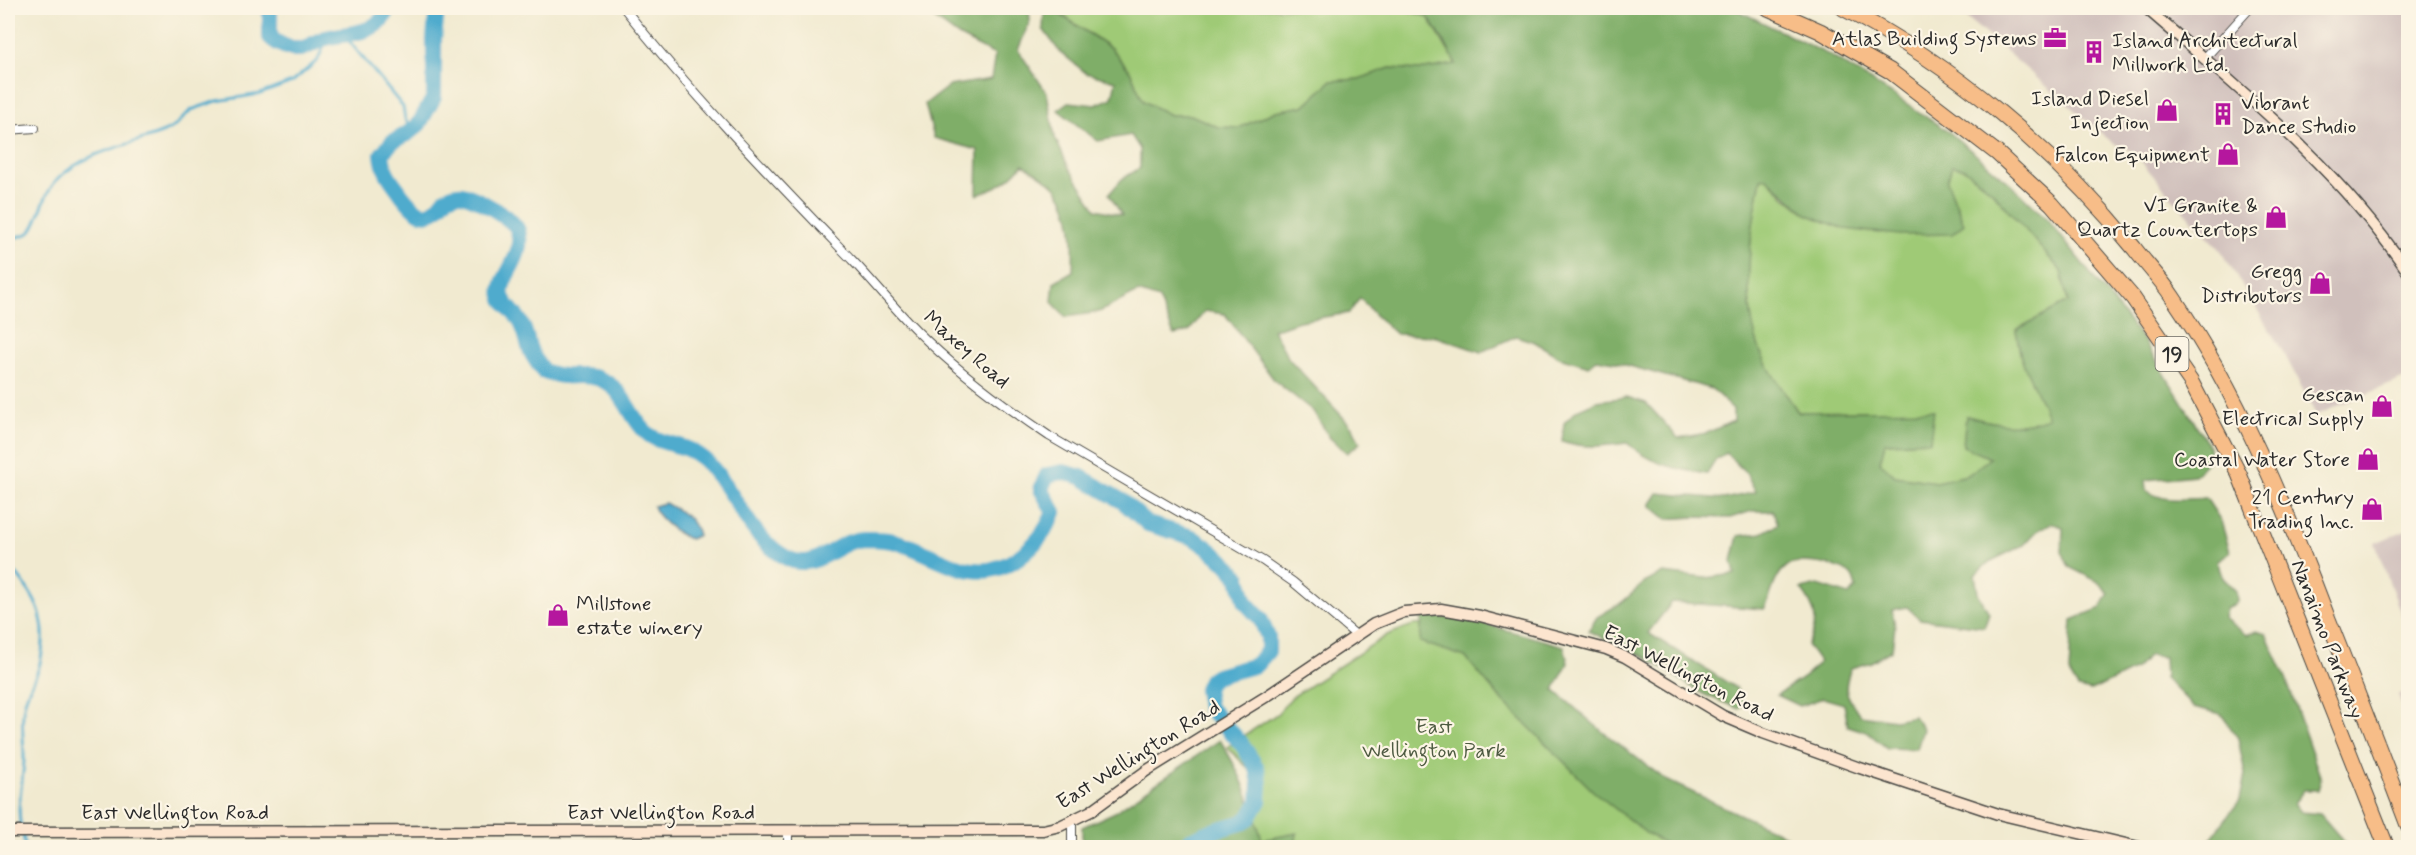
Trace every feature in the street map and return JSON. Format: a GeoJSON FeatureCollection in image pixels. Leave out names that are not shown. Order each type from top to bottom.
{"type":"FeatureCollection","features":[{"type":"Feature","properties":{"kind":"highway","name":"Nanaimo Parkway"},"geometry":{"type":"LineString","coordinates":[[1768,8],[1820,31],[1890,71],[1997,153],[2052,204],[2133,298],[2191,382],[2239,474],[2388,848]]}},
{"type":"Feature","properties":{"kind":"highway","name":"Nanaimo Parkway"},"geometry":{"type":"LineString","coordinates":[[1843,8],[1876,25],[1960,81],[2038,144],[2104,212],[2172,295],[2235,404],[2270,474],[2409,825]]}},
{"type":"Feature","properties":{"kind":"street","name":"Maxey Road"},"geometry":{"type":"LineString","coordinates":[[624,8],[671,66],[802,209],[917,331],[974,380],[1015,414],[1049,436],[1263,561],[1293,582],[1356,635]]}},
{"type":"Feature","properties":{"kind":"street"},"geometry":{"type":"LineString","coordinates":[[2146,8],[2322,166],[2372,222],[2409,272]]}},
{"type":"Feature","properties":{"kind":"street"},"geometry":{"type":"LineString","coordinates":[[2204,59],[2250,8]]}},
{"type":"Feature","properties":{"kind":"street"},"geometry":{"type":"LineString","coordinates":[[8,130],[35,129]]}},
{"type":"Feature","properties":{"kind":"street","name":"East Wellington Road"},"geometry":{"type":"LineString","coordinates":[[8,832],[1042,830],[1072,821],[1091,810],[1146,771],[1230,719],[1356,635],[1398,613],[1441,609],[1596,645],[1625,657],[1713,711],[1763,734],[1998,814],[2143,848]]}},
{"type":"Feature","properties":{"kind":"street"},"geometry":{"type":"LineString","coordinates":[[1072,821],[1072,848]]}},
{"type":"Feature","properties":{"kind":"street"},"geometry":{"type":"LineString","coordinates":[[788,832],[788,848]]}},
{"type":"Feature","properties":{"kind":"shaded area"},"geometry":{"type":"Polygon","coordinates":[[[1955,8],[2408,8],[2408,377],[2316,415],[2286,357],[2220,249],[2177,204],[2135,154],[2114,144],[1955,8]]]}},
{"type":"Feature","properties":{"kind":"shaded area"},"geometry":{"type":"Polygon","coordinates":[[[2408,529],[2408,633],[2375,543],[2408,529]]]}},
{"type":"Feature","properties":{"kind":"shaded area"},"geometry":{"type":"Polygon","coordinates":[[[2398,694],[2408,694],[2408,725],[2398,694]]]}},
{"type":"Feature","properties":{"kind":"green space"},"geometry":{"type":"Polygon","coordinates":[[[935,8],[1029,8],[1030,21],[1018,50],[1047,93],[1055,138],[1069,168],[1096,209],[1122,215],[1109,194],[1122,179],[1140,168],[1140,149],[1131,135],[1098,141],[1058,110],[1069,102],[1095,105],[1112,98],[1116,81],[1086,73],[1059,51],[1043,29],[1044,12],[1050,8],[1111,48],[1130,71],[1143,101],[1170,115],[1191,115],[1218,127],[1239,128],[1276,111],[1304,106],[1331,81],[1359,79],[1390,68],[1419,70],[1456,64],[1428,17],[1400,8],[1733,8],[1829,55],[1949,132],[2011,184],[2048,220],[2147,345],[2209,446],[2210,459],[2195,475],[2145,480],[2146,490],[2167,499],[2206,498],[2221,521],[2230,552],[2217,561],[2223,578],[2236,591],[2237,602],[2226,609],[2224,618],[2246,635],[2257,631],[2266,634],[2284,673],[2321,779],[2318,790],[2304,790],[2294,803],[2301,812],[2320,814],[2347,847],[2210,848],[2206,845],[2240,800],[2245,774],[2238,738],[2221,714],[2194,707],[2165,678],[2164,657],[2149,655],[2136,669],[2091,691],[2078,688],[2069,673],[2072,620],[2101,608],[2109,593],[2097,581],[2069,567],[2062,551],[2063,527],[2051,523],[2037,531],[2024,545],[1989,562],[1975,575],[1978,593],[1989,613],[1984,627],[1920,619],[1907,607],[1892,610],[1895,626],[1892,650],[1871,662],[1851,668],[1846,688],[1851,702],[1860,715],[1895,720],[1914,716],[1923,729],[1917,749],[1887,748],[1867,732],[1848,726],[1844,704],[1823,698],[1800,706],[1777,695],[1805,676],[1819,662],[1807,645],[1815,623],[1813,609],[1801,589],[1818,585],[1849,595],[1856,588],[1854,579],[1839,568],[1812,562],[1789,565],[1776,579],[1764,609],[1672,602],[1648,633],[1736,688],[1744,705],[1739,709],[1703,694],[1645,657],[1588,631],[1597,617],[1621,603],[1644,583],[1663,573],[1705,578],[1735,574],[1732,561],[1738,536],[1762,533],[1778,524],[1773,511],[1752,511],[1730,518],[1667,519],[1650,505],[1658,493],[1724,499],[1756,492],[1746,473],[1726,453],[1715,461],[1707,474],[1664,465],[1646,457],[1627,443],[1586,446],[1562,441],[1564,423],[1577,410],[1597,401],[1627,397],[1646,403],[1678,438],[1707,433],[1733,421],[1733,409],[1712,389],[1615,362],[1597,359],[1589,366],[1559,357],[1535,342],[1516,336],[1481,352],[1434,336],[1396,334],[1360,298],[1349,313],[1299,321],[1273,330],[1289,359],[1353,428],[1360,443],[1347,453],[1330,438],[1313,411],[1275,381],[1225,314],[1205,311],[1189,331],[1174,335],[1159,299],[1138,292],[1099,312],[1066,317],[1052,302],[1054,282],[1073,271],[1073,239],[1070,218],[1057,189],[1023,164],[1003,183],[977,195],[978,150],[934,138],[925,104],[949,86],[991,79],[995,55],[960,37],[932,17],[935,8]],[[1952,166],[1947,181],[1964,224],[1952,234],[1900,235],[1844,229],[1808,215],[1767,178],[1761,179],[1753,222],[1749,289],[1751,311],[1761,353],[1773,376],[1798,412],[1934,410],[1930,441],[1885,443],[1880,462],[1895,476],[1936,482],[1968,475],[1990,458],[1963,446],[1966,416],[2007,424],[2027,423],[2048,418],[2021,358],[2016,330],[2068,302],[2061,271],[1992,191],[1963,168],[1952,166]]]}},
{"type":"Feature","properties":{"kind":"green space"},"geometry":{"type":"Polygon","coordinates":[[[1052,8],[1400,8],[1428,17],[1456,64],[1419,70],[1390,68],[1359,79],[1331,81],[1304,106],[1276,111],[1239,128],[1218,127],[1191,115],[1170,115],[1143,101],[1130,71],[1111,48],[1052,8]]]}},
{"type":"Feature","properties":{"kind":"green space"},"geometry":{"type":"Polygon","coordinates":[[[1952,166],[1963,168],[1992,191],[2061,271],[2068,302],[2016,330],[2021,358],[2049,418],[2017,425],[1989,422],[1967,416],[1963,445],[1990,458],[1968,475],[1936,482],[1895,476],[1880,462],[1884,443],[1930,441],[1866,411],[1798,412],[1773,376],[1761,353],[1754,332],[1748,289],[1750,244],[1761,179],[1767,177],[1785,197],[1808,215],[1964,224],[1947,181],[1952,166]]]}},
{"type":"Feature","properties":{"kind":"green space"},"geometry":{"type":"Polygon","coordinates":[[[1422,616],[1466,619],[1564,646],[1568,663],[1554,690],[1603,732],[1666,780],[1784,835],[1802,847],[1671,847],[1646,833],[1593,791],[1500,698],[1465,657],[1420,642],[1422,616]]]}},
{"type":"Feature","properties":{"kind":"green space","name":"East Wellington Park"},"geometry":{"type":"Polygon","coordinates":[[[1432,624],[1549,688],[1725,848],[1189,848],[1254,817],[1254,774],[1227,747],[1277,714],[1292,697],[1387,635],[1413,625],[1432,624]]]}},
{"type":"Feature","properties":{"kind":"green space"},"geometry":{"type":"Polygon","coordinates":[[[1220,740],[1245,788],[1262,840],[1297,833],[1295,847],[1082,847],[1082,827],[1113,813],[1220,740]]]}},
{"type":"Feature","properties":{"kind":"water"},"geometry":{"type":"Polygon","coordinates":[[[665,503],[689,519],[698,535],[690,539],[668,525],[653,506],[665,503]]]}},
{"type":"Feature","properties":{"kind":"waterway"},"geometry":{"type":"LineString","coordinates":[[270,8],[270,37],[292,49],[300,49],[319,40],[370,28],[384,17],[389,8]]}},
{"type":"Feature","properties":{"kind":"waterway"},"geometry":{"type":"LineString","coordinates":[[437,8],[434,39],[434,97],[419,124],[392,142],[382,154],[384,167],[389,176],[408,202],[423,214],[428,214],[439,207],[445,199],[460,194],[485,204],[510,221],[518,231],[519,241],[515,259],[504,282],[502,296],[521,322],[531,352],[543,371],[562,376],[593,377],[613,387],[648,434],[658,440],[690,450],[708,464],[755,531],[773,549],[785,557],[806,562],[854,541],[882,540],[900,543],[959,567],[988,570],[1003,566],[1019,557],[1044,532],[1054,512],[1041,489],[1047,475],[1063,472],[1081,477],[1122,501],[1148,524],[1192,537],[1227,564],[1239,578],[1246,603],[1260,618],[1268,637],[1268,651],[1256,665],[1217,676],[1210,680],[1206,689],[1209,708],[1241,743],[1257,768],[1260,784],[1259,801],[1249,818],[1241,823],[1190,840],[1187,848]]}},
{"type":"Feature","properties":{"kind":"waterway"},"geometry":{"type":"LineString","coordinates":[[345,36],[403,107],[405,119],[412,130]]}},
{"type":"Feature","properties":{"kind":"waterway"},"geometry":{"type":"LineString","coordinates":[[8,238],[30,232],[53,185],[81,162],[108,150],[164,132],[175,126],[191,110],[217,101],[260,94],[292,82],[318,60],[327,38]]}},
{"type":"Feature","properties":{"kind":"waterway"},"geometry":{"type":"LineString","coordinates":[[8,564],[34,599],[42,623],[43,636],[39,667],[26,697],[22,723],[24,760],[19,811],[21,828]]}},
{"type":"Feature","properties":{"kind":"waterway"},"geometry":{"type":"LineString","coordinates":[[23,835],[25,848]]}},
{"type":"Feature","properties":{"kind":"place","name":"Atlas Building Systems"},"geometry":{"type":"Point","coordinates":[2055,38]}},
{"type":"Feature","properties":{"kind":"place","name":"Island Architectural Millwork Ltd."},"geometry":{"type":"Point","coordinates":[2094,52]}},
{"type":"Feature","properties":{"kind":"place","name":"Island Diesel Injection"},"geometry":{"type":"Point","coordinates":[2167,110]}},
{"type":"Feature","properties":{"kind":"place","name":"Vibrant Dance Studio"},"geometry":{"type":"Point","coordinates":[2223,114]}},
{"type":"Feature","properties":{"kind":"place","name":"Falcon Equipment"},"geometry":{"type":"Point","coordinates":[2228,154]}},
{"type":"Feature","properties":{"kind":"place","name":"VI Granite & Quartz Countertops"},"geometry":{"type":"Point","coordinates":[2276,217]}},
{"type":"Feature","properties":{"kind":"place","name":"Gregg Distributors"},"geometry":{"type":"Point","coordinates":[2320,283]}},
{"type":"Feature","properties":{"kind":"place","name":"Gescan Electrical Supply"},"geometry":{"type":"Point","coordinates":[2382,406]}},
{"type":"Feature","properties":{"kind":"place","name":"Coastal Water Store"},"geometry":{"type":"Point","coordinates":[2368,459]}},
{"type":"Feature","properties":{"kind":"place","name":"21 Century Trading Inc."},"geometry":{"type":"Point","coordinates":[2372,509]}},
{"type":"Feature","properties":{"kind":"place","name":"Millstone estate winery"},"geometry":{"type":"Point","coordinates":[558,615]}}]}
